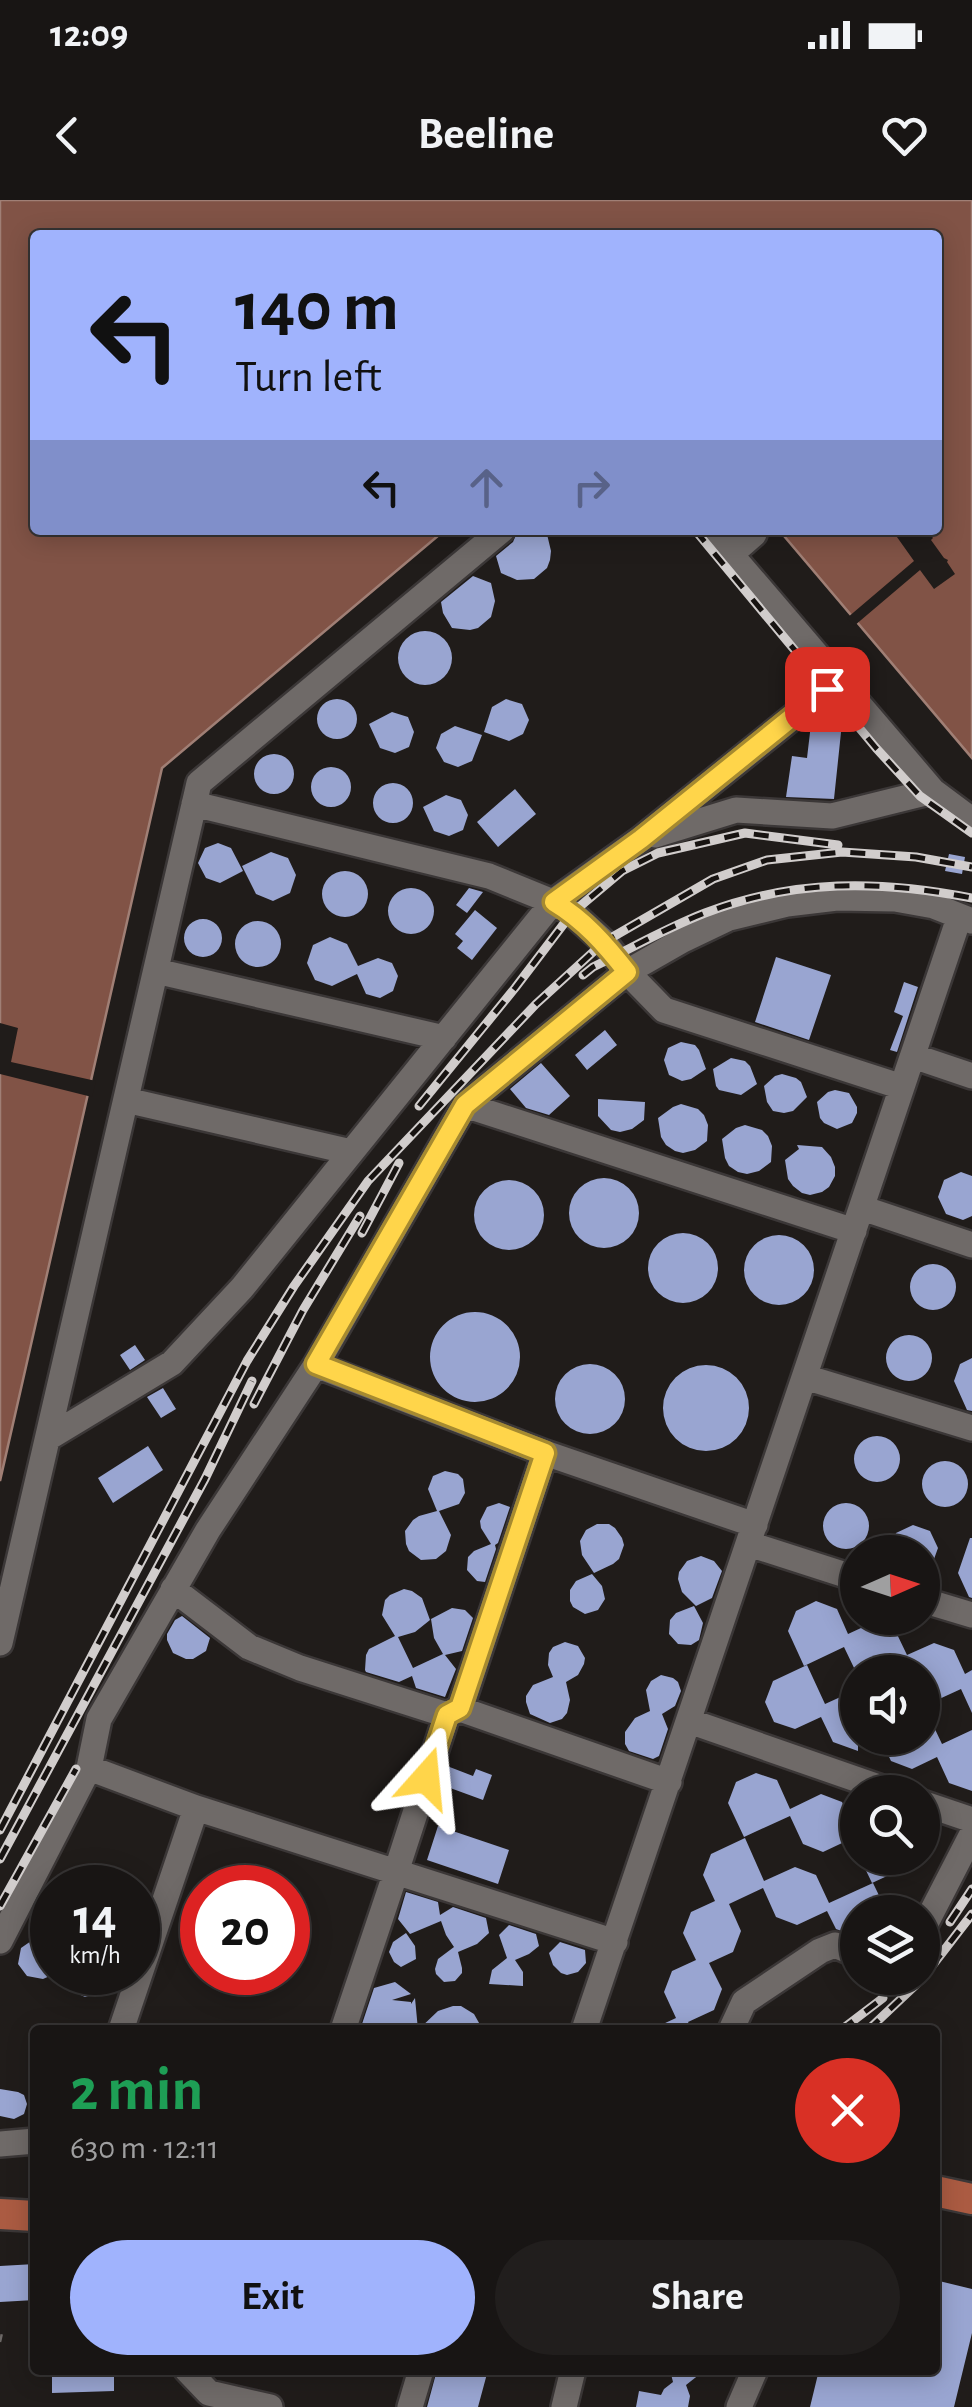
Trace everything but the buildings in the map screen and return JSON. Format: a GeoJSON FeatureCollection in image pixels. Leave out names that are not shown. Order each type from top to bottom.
{"type":"FeatureCollection","features":[{"type":"Feature","properties":{"kind":"main road"},"geometry":{"type":"LineString","coordinates":[[940,2193],[972,2199]]}},
{"type":"Feature","properties":{"kind":"main road"},"geometry":{"type":"LineString","coordinates":[[0,2214],[30,2217]]}},
{"type":"Feature","properties":{"kind":"lane"},"geometry":{"type":"LineString","coordinates":[[0,1643],[199,783],[496,535]]}},
{"type":"Feature","properties":{"kind":"lane"},"geometry":{"type":"LineString","coordinates":[[714,535],[933,791],[972,820]]}},
{"type":"Feature","properties":{"kind":"lane"},"geometry":{"type":"LineString","coordinates":[[730,555],[753,535]]}},
{"type":"Feature","properties":{"kind":"lane"},"geometry":{"type":"LineString","coordinates":[[48,1438],[172,1363],[242,1288],[554,902],[641,839],[839,680]]}},
{"type":"Feature","properties":{"kind":"lane"},"geometry":{"type":"LineString","coordinates":[[641,839],[736,810],[832,816],[933,791]]}},
{"type":"Feature","properties":{"kind":"lane"},"geometry":{"type":"LineString","coordinates":[[194,804],[489,876],[572,912],[664,1010],[902,1087]]}},
{"type":"Feature","properties":{"kind":"lane"},"geometry":{"type":"LineString","coordinates":[[0,1941],[89,1768],[99,1719],[208,1530],[316,1364],[465,1105],[627,972],[729,918],[787,904],[836,898],[895,899],[934,906],[966,920],[902,1087],[586,2025]]}},
{"type":"Feature","properties":{"kind":"lane"},"geometry":{"type":"LineString","coordinates":[[156,971],[444,1038]]}},
{"type":"Feature","properties":{"kind":"lane"},"geometry":{"type":"LineString","coordinates":[[913,1056],[972,1076]]}},
{"type":"Feature","properties":{"kind":"lane"},"geometry":{"type":"LineString","coordinates":[[126,1100],[351,1152]]}},
{"type":"Feature","properties":{"kind":"lane"},"geometry":{"type":"LineString","coordinates":[[465,1105],[858,1219],[972,1246]]}},
{"type":"Feature","properties":{"kind":"lane"},"geometry":{"type":"LineString","coordinates":[[316,1364],[840,1572]]}},
{"type":"Feature","properties":{"kind":"lane"},"geometry":{"type":"LineString","coordinates":[[805,1376],[972,1428]]}},
{"type":"Feature","properties":{"kind":"lane"},"geometry":{"type":"LineString","coordinates":[[345,2025],[545,1453]]}},
{"type":"Feature","properties":{"kind":"lane"},"geometry":{"type":"LineString","coordinates":[[173,1589],[249,1647],[300,1668],[454,1712],[669,1782]]}},
{"type":"Feature","properties":{"kind":"lane"},"geometry":{"type":"LineString","coordinates":[[940,1606],[972,1616]]}},
{"type":"Feature","properties":{"kind":"lane"},"geometry":{"type":"LineString","coordinates":[[690,1722],[844,1775]]}},
{"type":"Feature","properties":{"kind":"lane"},"geometry":{"type":"LineString","coordinates":[[89,1768],[196,1808],[616,1942]]}},
{"type":"Feature","properties":{"kind":"lane"},"geometry":{"type":"LineString","coordinates":[[123,2025],[196,1808]]}},
{"type":"Feature","properties":{"kind":"lane"},"geometry":{"type":"LineString","coordinates":[[940,1809],[972,1820]]}},
{"type":"Feature","properties":{"kind":"lane"},"geometry":{"type":"LineString","coordinates":[[940,1896],[972,1834]]}},
{"type":"Feature","properties":{"kind":"lane"},"geometry":{"type":"LineString","coordinates":[[733,2025],[744,2002],[820,1951],[840,1947]]}},
{"type":"Feature","properties":{"kind":"lane"},"geometry":{"type":"LineString","coordinates":[[0,2144],[30,2141]]}},
{"type":"Feature","properties":{"kind":"lane"},"geometry":{"type":"LineString","coordinates":[[0,2225],[30,2219]]}},
{"type":"Feature","properties":{"kind":"lane"},"geometry":{"type":"LineString","coordinates":[[193,2375],[209,2393],[270,2407]]}},
{"type":"Feature","properties":{"kind":"lane"},"geometry":{"type":"LineString","coordinates":[[410,2407],[420,2375]]}},
{"type":"Feature","properties":{"kind":"lane"},"geometry":{"type":"LineString","coordinates":[[564,2407],[571,2375]]}},
{"type":"Feature","properties":{"kind":"lane"},"geometry":{"type":"LineString","coordinates":[[739,2407],[754,2375]]}},
{"type":"Feature","properties":{"kind":"path"},"geometry":{"type":"LineString","coordinates":[[0,2342],[2,2332]]}},
{"type":"Feature","properties":{"kind":"shaded area"},"geometry":{"type":"Polygon","coordinates":[[[0,200],[972,200],[972,758],[783,535],[942,535],[942,230],[30,230],[30,535],[439,535],[162,768],[0,1481],[0,200]]]}},
{"type":"Feature","properties":{"kind":"pier"},"geometry":{"type":"Polygon","coordinates":[[[896,535],[931,535],[955,574],[934,589],[920,570],[854,626],[847,618],[914,561],[896,535]]]}},
{"type":"Feature","properties":{"kind":"pier"},"geometry":{"type":"Polygon","coordinates":[[[0,1023],[18,1028],[11,1062],[96,1081],[92,1097],[0,1074],[0,1023]]]}},
{"type":"Feature","properties":{"kind":"railway"},"geometry":{"type":"LineString","coordinates":[[699,535],[876,748],[920,796],[972,833]]}},
{"type":"Feature","properties":{"kind":"railway"},"geometry":{"type":"LineString","coordinates":[[419,1106],[572,913],[622,871],[658,853],[745,833],[838,845]]}},
{"type":"Feature","properties":{"kind":"railway"},"geometry":{"type":"LineString","coordinates":[[0,1830],[247,1361],[294,1286],[368,1181],[536,1004],[604,942],[713,879],[767,860],[842,852],[916,857],[972,867]]}},
{"type":"Feature","properties":{"kind":"railway"},"geometry":{"type":"LineString","coordinates":[[583,975],[691,919],[771,894],[871,886],[972,898]]}},
{"type":"Feature","properties":{"kind":"railway"},"geometry":{"type":"LineString","coordinates":[[362,1233],[399,1163]]}},
{"type":"Feature","properties":{"kind":"railway"},"geometry":{"type":"LineString","coordinates":[[254,1404],[303,1310],[360,1216]]}},
{"type":"Feature","properties":{"kind":"railway"},"geometry":{"type":"LineString","coordinates":[[0,1859],[205,1479],[252,1381]]}},
{"type":"Feature","properties":{"kind":"railway"},"geometry":{"type":"LineString","coordinates":[[0,1906],[76,1769]]}},
{"type":"Feature","properties":{"kind":"railway"},"geometry":{"type":"LineString","coordinates":[[950,1922],[972,1889]]}},
{"type":"Feature","properties":{"kind":"railway"},"geometry":{"type":"LineString","coordinates":[[873,2025],[922,1979],[972,1914]]}},
{"type":"Feature","properties":{"kind":"railway"},"geometry":{"type":"LineString","coordinates":[[848,2025],[883,1998]]}},
{"type":"Feature","properties":{"kind":"route"},"geometry":{"type":"LineString","coordinates":[[426,1778],[447,1715],[460,1708],[545,1453],[316,1364],[465,1105],[627,972],[604,942],[572,912],[554,902],[641,839],[827,689]]}}]}
